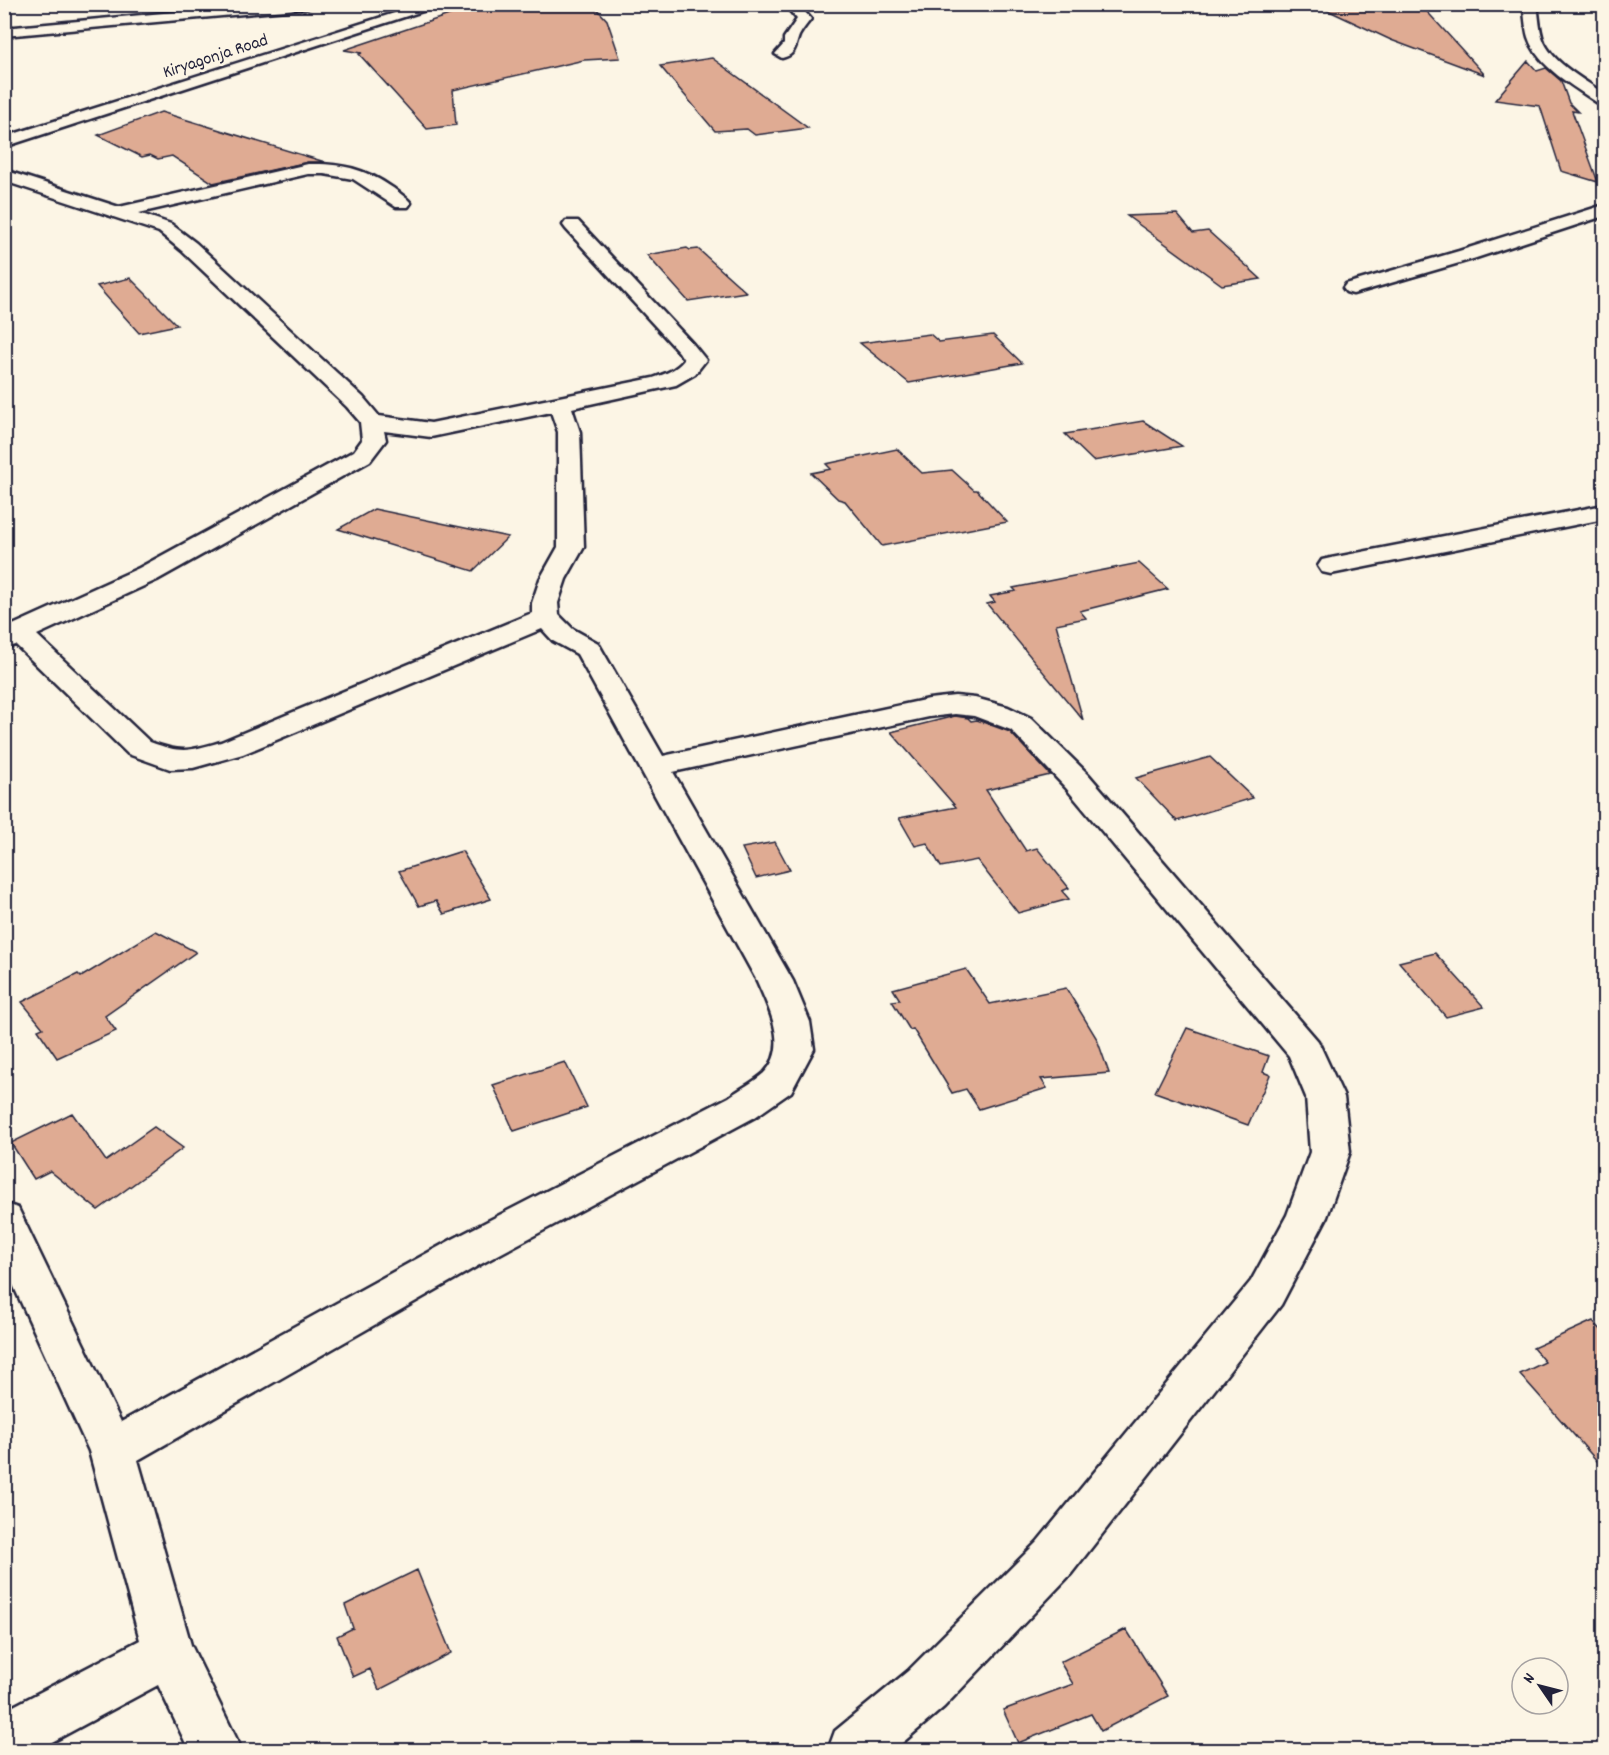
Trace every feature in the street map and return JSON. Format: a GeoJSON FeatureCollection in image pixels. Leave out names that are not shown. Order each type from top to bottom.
{"type":"FeatureCollection","features":[{"type":"Feature","properties":{"kind":"street"},"geometry":{"type":"LineString","coordinates":[[4,32],[308,4]]}},
{"type":"Feature","properties":{"kind":"street","name":"Kiryagonja Road"},"geometry":{"type":"LineString","coordinates":[[4,142],[438,4]]}},
{"type":"Feature","properties":{"kind":"street"},"geometry":{"type":"LineString","coordinates":[[782,54],[791,45],[791,38],[804,19],[790,4]]}},
{"type":"Feature","properties":{"kind":"street"},"geometry":{"type":"LineString","coordinates":[[1530,4],[1536,41],[1543,53],[1605,101]]}},
{"type":"Feature","properties":{"kind":"street"},"geometry":{"type":"LineString","coordinates":[[121,212],[308,169],[323,168],[350,170],[363,175],[402,203]]}},
{"type":"Feature","properties":{"kind":"street"},"geometry":{"type":"LineString","coordinates":[[4,175],[165,228],[189,246],[355,402],[371,421],[374,440],[362,456],[148,574],[12,637],[140,748],[170,760],[194,759],[232,748],[546,618]]}},
{"type":"Feature","properties":{"kind":"street"},"geometry":{"type":"LineString","coordinates":[[1353,288],[1466,255],[1605,210]]}},
{"type":"Feature","properties":{"kind":"street"},"geometry":{"type":"LineString","coordinates":[[371,421],[400,427],[431,429],[677,378],[689,370],[695,360],[686,348],[572,225]]}},
{"type":"Feature","properties":{"kind":"street"},"geometry":{"type":"LineString","coordinates":[[112,1451],[466,1252],[742,1107],[778,1082],[796,1049],[792,1022],[775,981],[588,649],[563,635],[546,618],[545,603],[552,579],[572,547],[569,432],[559,404]]}},
{"type":"Feature","properties":{"kind":"street"},"geometry":{"type":"LineString","coordinates":[[1331,566],[1605,512]]}},
{"type":"Feature","properties":{"kind":"street"},"geometry":{"type":"LineString","coordinates":[[654,767],[929,708],[955,705],[998,712],[1021,724],[1077,781],[1305,1050],[1325,1096],[1329,1152],[1307,1217],[1266,1293],[1054,1558],[926,1689],[854,1750]]}},
{"type":"Feature","properties":{"kind":"street"},"geometry":{"type":"LineString","coordinates":[[4,1219],[112,1451],[168,1652],[216,1750]]}},
{"type":"Feature","properties":{"kind":"street"},"geometry":{"type":"LineString","coordinates":[[4,1740],[168,1652]]}},
{"type":"Feature","properties":{"kind":"building"},"geometry":{"type":"Polygon","coordinates":[[[482,4],[592,4],[607,20],[620,58],[584,60],[453,90],[456,125],[427,129],[359,54],[362,53],[344,50],[482,4]]]}},
{"type":"Feature","properties":{"kind":"building"},"geometry":{"type":"Polygon","coordinates":[[[1421,5],[1485,75],[1391,40],[1325,9],[1421,5]]]}},
{"type":"Feature","properties":{"kind":"building"},"geometry":{"type":"Polygon","coordinates":[[[712,58],[808,128],[755,135],[747,129],[715,131],[660,66],[712,58]]]}},
{"type":"Feature","properties":{"kind":"building"},"geometry":{"type":"Polygon","coordinates":[[[1528,61],[1537,71],[1546,68],[1561,81],[1569,103],[1578,112],[1572,111],[1598,182],[1561,171],[1540,106],[1495,100],[1528,61]]]}},
{"type":"Feature","properties":{"kind":"building"},"geometry":{"type":"Polygon","coordinates":[[[161,112],[325,162],[308,162],[213,183],[172,156],[158,159],[150,155],[142,157],[98,135],[161,112]]]}},
{"type":"Feature","properties":{"kind":"building"},"geometry":{"type":"Polygon","coordinates":[[[1177,214],[1193,233],[1208,231],[1261,279],[1222,285],[1127,216],[1177,214]]]}},
{"type":"Feature","properties":{"kind":"building"},"geometry":{"type":"Polygon","coordinates":[[[687,248],[698,249],[746,292],[688,301],[647,255],[687,248]]]}},
{"type":"Feature","properties":{"kind":"building"},"geometry":{"type":"Polygon","coordinates":[[[130,278],[177,325],[139,333],[97,286],[130,278]]]}},
{"type":"Feature","properties":{"kind":"building"},"geometry":{"type":"Polygon","coordinates":[[[930,334],[939,342],[993,335],[1022,363],[909,383],[860,343],[930,334]]]}},
{"type":"Feature","properties":{"kind":"building"},"geometry":{"type":"Polygon","coordinates":[[[1143,421],[1182,446],[1093,461],[1065,434],[1143,421]]]}},
{"type":"Feature","properties":{"kind":"building"},"geometry":{"type":"Polygon","coordinates":[[[897,449],[922,473],[952,470],[974,490],[977,490],[1007,522],[882,546],[845,501],[838,499],[811,473],[831,469],[826,464],[897,449]]]}},
{"type":"Feature","properties":{"kind":"building"},"geometry":{"type":"Polygon","coordinates":[[[374,509],[508,537],[473,571],[338,529],[374,509]]]}},
{"type":"Feature","properties":{"kind":"building"},"geometry":{"type":"Polygon","coordinates":[[[1139,563],[1168,589],[1080,611],[1086,618],[1056,624],[1083,720],[987,604],[995,602],[990,596],[1016,591],[1013,588],[1139,563]]]}},
{"type":"Feature","properties":{"kind":"building"},"geometry":{"type":"Polygon","coordinates":[[[955,716],[968,718],[971,721],[977,720],[1010,732],[1050,775],[986,790],[1026,851],[1037,848],[1069,888],[1062,891],[1069,899],[1018,913],[977,860],[941,867],[927,843],[915,846],[899,818],[956,807],[891,732],[955,716]]]}},
{"type":"Feature","properties":{"kind":"building"},"geometry":{"type":"Polygon","coordinates":[[[1210,757],[1253,798],[1177,821],[1136,778],[1210,757]]]}},
{"type":"Feature","properties":{"kind":"building"},"geometry":{"type":"Polygon","coordinates":[[[775,842],[790,870],[756,878],[742,848],[775,842]]]}},
{"type":"Feature","properties":{"kind":"building"},"geometry":{"type":"Polygon","coordinates":[[[462,851],[491,899],[444,914],[436,901],[419,906],[399,871],[462,851]]]}},
{"type":"Feature","properties":{"kind":"building"},"geometry":{"type":"Polygon","coordinates":[[[156,931],[196,952],[105,1016],[116,1031],[57,1058],[38,1030],[43,1028],[22,1002],[78,974],[81,977],[156,931]]]}},
{"type":"Feature","properties":{"kind":"building"},"geometry":{"type":"Polygon","coordinates":[[[1435,953],[1484,1007],[1446,1017],[1399,962],[1435,953]]]}},
{"type":"Feature","properties":{"kind":"building"},"geometry":{"type":"Polygon","coordinates":[[[966,969],[990,1004],[1066,988],[1097,1039],[1109,1073],[1041,1079],[1047,1088],[979,1109],[966,1089],[952,1093],[913,1029],[910,1030],[892,1001],[900,1000],[893,989],[966,969]]]}},
{"type":"Feature","properties":{"kind":"building"},"geometry":{"type":"Polygon","coordinates":[[[1187,1028],[1269,1056],[1263,1072],[1270,1075],[1248,1125],[1155,1092],[1187,1028]]]}},
{"type":"Feature","properties":{"kind":"building"},"geometry":{"type":"Polygon","coordinates":[[[565,1062],[587,1107],[514,1131],[493,1085],[565,1062]]]}},
{"type":"Feature","properties":{"kind":"building"},"geometry":{"type":"Polygon","coordinates":[[[72,1113],[106,1161],[154,1127],[183,1148],[98,1210],[50,1171],[34,1179],[11,1143],[72,1113]]]}},
{"type":"Feature","properties":{"kind":"building"},"geometry":{"type":"Polygon","coordinates":[[[1593,1321],[1605,1334],[1605,1470],[1520,1374],[1545,1362],[1533,1348],[1593,1321]]]}},
{"type":"Feature","properties":{"kind":"building"},"geometry":{"type":"Polygon","coordinates":[[[417,1570],[451,1653],[379,1690],[370,1669],[353,1677],[337,1636],[353,1628],[345,1605],[417,1570]]]}},
{"type":"Feature","properties":{"kind":"building"},"geometry":{"type":"Polygon","coordinates":[[[1126,1629],[1168,1696],[1101,1731],[1091,1714],[1018,1743],[1003,1710],[1073,1684],[1060,1662],[1126,1629]]]}}]}
